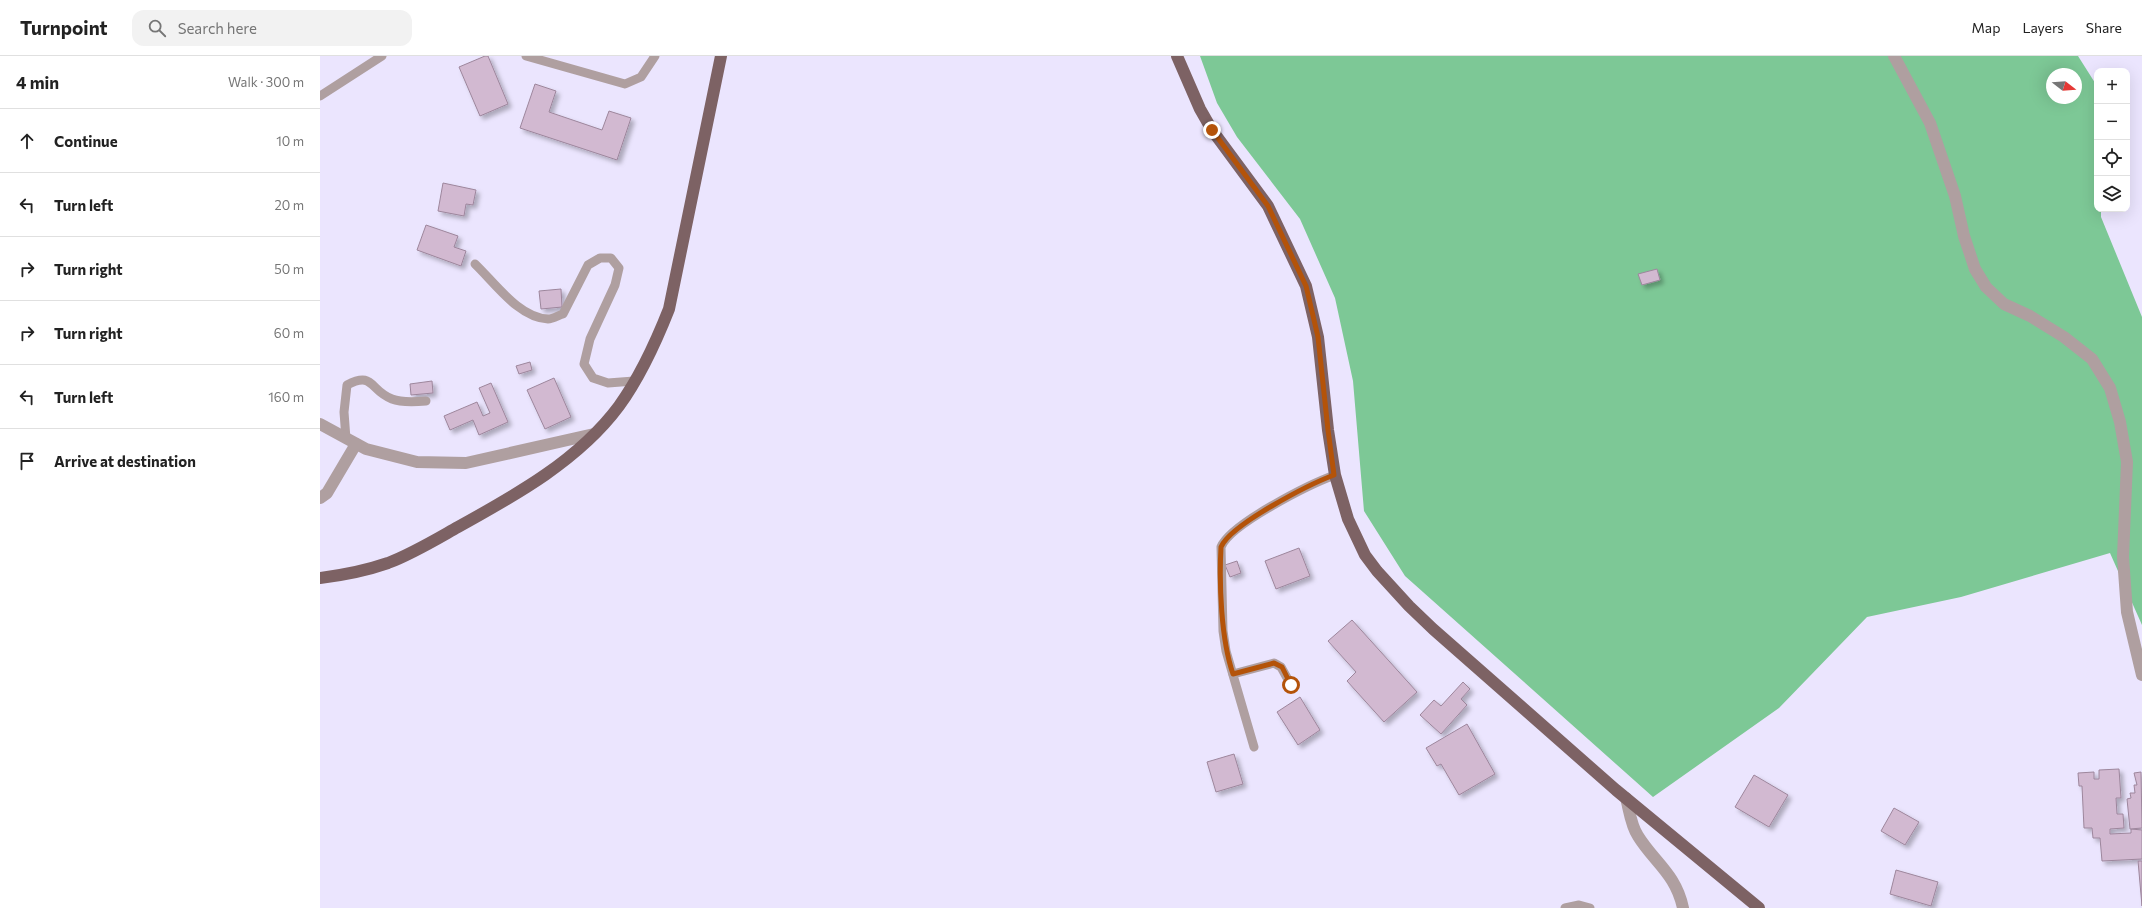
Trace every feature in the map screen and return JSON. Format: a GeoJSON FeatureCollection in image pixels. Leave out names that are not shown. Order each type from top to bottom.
{"type":"FeatureCollection","features":[{"type":"Feature","properties":{"kind":"main road"},"geometry":{"type":"LineString","coordinates":[[320,578],[357,573],[390,562],[420,548],[515,495],[562,461],[594,434],[619,405],[660,333],[669,309],[721,56]]}},
{"type":"Feature","properties":{"kind":"main road"},"geometry":{"type":"LineString","coordinates":[[1178,56],[1200,109],[1212,130],[1268,206],[1306,286],[1318,337],[1334,475],[1348,519],[1365,554],[1404,601],[1433,629],[1626,798],[1759,908]]}},
{"type":"Feature","properties":{"kind":"street"},"geometry":{"type":"LineString","coordinates":[[1894,56],[1930,123],[1955,196],[1975,269],[1986,287],[2004,304],[2047,326],[2092,359],[2110,388],[2120,422],[2127,462],[2122,557],[2127,612],[2142,675]]}},
{"type":"Feature","properties":{"kind":"street"},"geometry":{"type":"LineString","coordinates":[[320,424],[366,449],[417,462],[466,463],[594,434]]}},
{"type":"Feature","properties":{"kind":"street"},"geometry":{"type":"LineString","coordinates":[[320,498],[327,493],[351,442]]}},
{"type":"Feature","properties":{"kind":"street"},"geometry":{"type":"LineString","coordinates":[[1626,798],[1637,835],[1668,872],[1681,900],[1682,908]]}},
{"type":"Feature","properties":{"kind":"lane"},"geometry":{"type":"LineString","coordinates":[[320,96],[382,56]]}},
{"type":"Feature","properties":{"kind":"lane"},"geometry":{"type":"LineString","coordinates":[[526,56],[625,84],[641,77],[655,56]]}},
{"type":"Feature","properties":{"kind":"lane"},"geometry":{"type":"LineString","coordinates":[[560,66],[563,56]]}},
{"type":"Feature","properties":{"kind":"lane"},"geometry":{"type":"LineString","coordinates":[[476,264],[517,305],[533,316],[550,319],[563,314],[588,266],[600,258],[611,258],[619,268],[615,285],[590,339],[584,364],[593,378],[608,382],[634,381]]}},
{"type":"Feature","properties":{"kind":"lane"},"geometry":{"type":"LineString","coordinates":[[351,442],[344,412],[347,385],[359,379],[369,381],[379,392],[392,400],[426,401]]}},
{"type":"Feature","properties":{"kind":"lane"},"geometry":{"type":"LineString","coordinates":[[1254,747],[1226,651],[1221,553],[1224,541],[1232,533],[1291,494],[1334,475]]}},
{"type":"Feature","properties":{"kind":"lane"},"geometry":{"type":"LineString","coordinates":[[1233,674],[1274,663],[1282,667],[1291,685]]}},
{"type":"Feature","properties":{"kind":"lane"},"geometry":{"type":"LineString","coordinates":[[1565,908],[1579,905],[1590,908]]}},
{"type":"Feature","properties":{"kind":"green space"},"geometry":{"type":"Polygon","coordinates":[[[1200,56],[2078,56],[2094,81],[2094,212],[2101,212],[2101,217],[2142,317],[2142,625],[2110,553],[1961,597],[1867,617],[1779,708],[1653,797],[1405,576],[1364,511],[1353,381],[1335,298],[1300,219],[1237,137],[1217,103],[1200,56]]]}},
{"type":"Feature","properties":{"kind":"building"},"geometry":{"type":"Polygon","coordinates":[[[488,56],[508,104],[480,116],[459,67],[488,56]]]}},
{"type":"Feature","properties":{"kind":"building"},"geometry":{"type":"Polygon","coordinates":[[[535,84],[556,91],[549,112],[602,130],[609,111],[631,118],[617,160],[520,128],[535,84]]]}},
{"type":"Feature","properties":{"kind":"building"},"geometry":{"type":"Polygon","coordinates":[[[443,183],[476,190],[473,205],[466,204],[464,216],[438,211],[443,183]]]}},
{"type":"Feature","properties":{"kind":"building"},"geometry":{"type":"Polygon","coordinates":[[[426,225],[458,236],[454,247],[466,251],[461,266],[417,250],[426,225]]]}},
{"type":"Feature","properties":{"kind":"building"},"geometry":{"type":"Polygon","coordinates":[[[1657,269],[1660,280],[1642,285],[1638,274],[1657,269]]]}},
{"type":"Feature","properties":{"kind":"building"},"geometry":{"type":"Polygon","coordinates":[[[561,289],[562,307],[541,309],[539,291],[561,289]]]}},
{"type":"Feature","properties":{"kind":"building"},"geometry":{"type":"Polygon","coordinates":[[[530,362],[532,370],[519,374],[516,366],[530,362]]]}},
{"type":"Feature","properties":{"kind":"building"},"geometry":{"type":"Polygon","coordinates":[[[554,378],[571,417],[545,429],[527,390],[554,378]]]}},
{"type":"Feature","properties":{"kind":"building"},"geometry":{"type":"Polygon","coordinates":[[[432,381],[433,393],[411,395],[410,384],[432,381]]]}},
{"type":"Feature","properties":{"kind":"building"},"geometry":{"type":"Polygon","coordinates":[[[491,383],[508,422],[479,435],[473,420],[450,430],[444,416],[477,402],[483,416],[490,413],[479,388],[491,383]]]}},
{"type":"Feature","properties":{"kind":"building"},"geometry":{"type":"Polygon","coordinates":[[[1299,548],[1310,576],[1276,589],[1265,561],[1299,548]]]}},
{"type":"Feature","properties":{"kind":"building"},"geometry":{"type":"Polygon","coordinates":[[[1237,561],[1241,573],[1230,577],[1225,565],[1237,561]]]}},
{"type":"Feature","properties":{"kind":"building"},"geometry":{"type":"Polygon","coordinates":[[[1352,620],[1417,692],[1384,722],[1347,681],[1356,672],[1328,641],[1352,620]]]}},
{"type":"Feature","properties":{"kind":"building"},"geometry":{"type":"Polygon","coordinates":[[[1463,682],[1470,689],[1461,699],[1467,705],[1441,734],[1420,715],[1434,700],[1441,706],[1463,682]]]}},
{"type":"Feature","properties":{"kind":"building"},"geometry":{"type":"Polygon","coordinates":[[[1300,697],[1320,730],[1298,745],[1277,712],[1300,697]]]}},
{"type":"Feature","properties":{"kind":"building"},"geometry":{"type":"Polygon","coordinates":[[[1467,724],[1495,774],[1459,795],[1441,764],[1437,766],[1426,748],[1467,724]]]}},
{"type":"Feature","properties":{"kind":"building"},"geometry":{"type":"Polygon","coordinates":[[[1234,754],[1243,784],[1216,792],[1207,762],[1234,754]]]}},
{"type":"Feature","properties":{"kind":"building"},"geometry":{"type":"Polygon","coordinates":[[[2119,769],[2121,798],[2116,798],[2117,814],[2123,814],[2124,828],[2110,829],[2110,834],[2131,833],[2131,829],[2142,830],[2142,859],[2102,861],[2100,838],[2093,838],[2092,828],[2084,828],[2082,786],[2079,786],[2078,773],[2094,772],[2094,779],[2099,779],[2099,770],[2119,769]]]}},
{"type":"Feature","properties":{"kind":"building"},"geometry":{"type":"Polygon","coordinates":[[[2141,772],[2142,828],[2130,829],[2127,799],[2131,798],[2130,793],[2135,793],[2134,785],[2137,785],[2134,773],[2141,772]]]}},
{"type":"Feature","properties":{"kind":"building"},"geometry":{"type":"Polygon","coordinates":[[[1754,775],[1788,795],[1769,827],[1735,807],[1754,775]]]}},
{"type":"Feature","properties":{"kind":"building"},"geometry":{"type":"Polygon","coordinates":[[[1894,808],[1919,822],[1905,845],[1881,831],[1894,808]]]}},
{"type":"Feature","properties":{"kind":"building"},"geometry":{"type":"Polygon","coordinates":[[[2138,861],[2142,861],[2142,906],[2138,861]]]}},
{"type":"Feature","properties":{"kind":"building"},"geometry":{"type":"Polygon","coordinates":[[[1896,870],[1938,882],[1931,906],[1890,894],[1896,870]]]}},
{"type":"Feature","properties":{"kind":"route"},"geometry":{"type":"LineString","coordinates":[[1212,130],[1268,206],[1306,286],[1318,337],[1334,475],[1305,486],[1291,494],[1227,536],[1221,547],[1224,631],[1226,651],[1233,674],[1274,663],[1282,667],[1291,685]]}}]}
